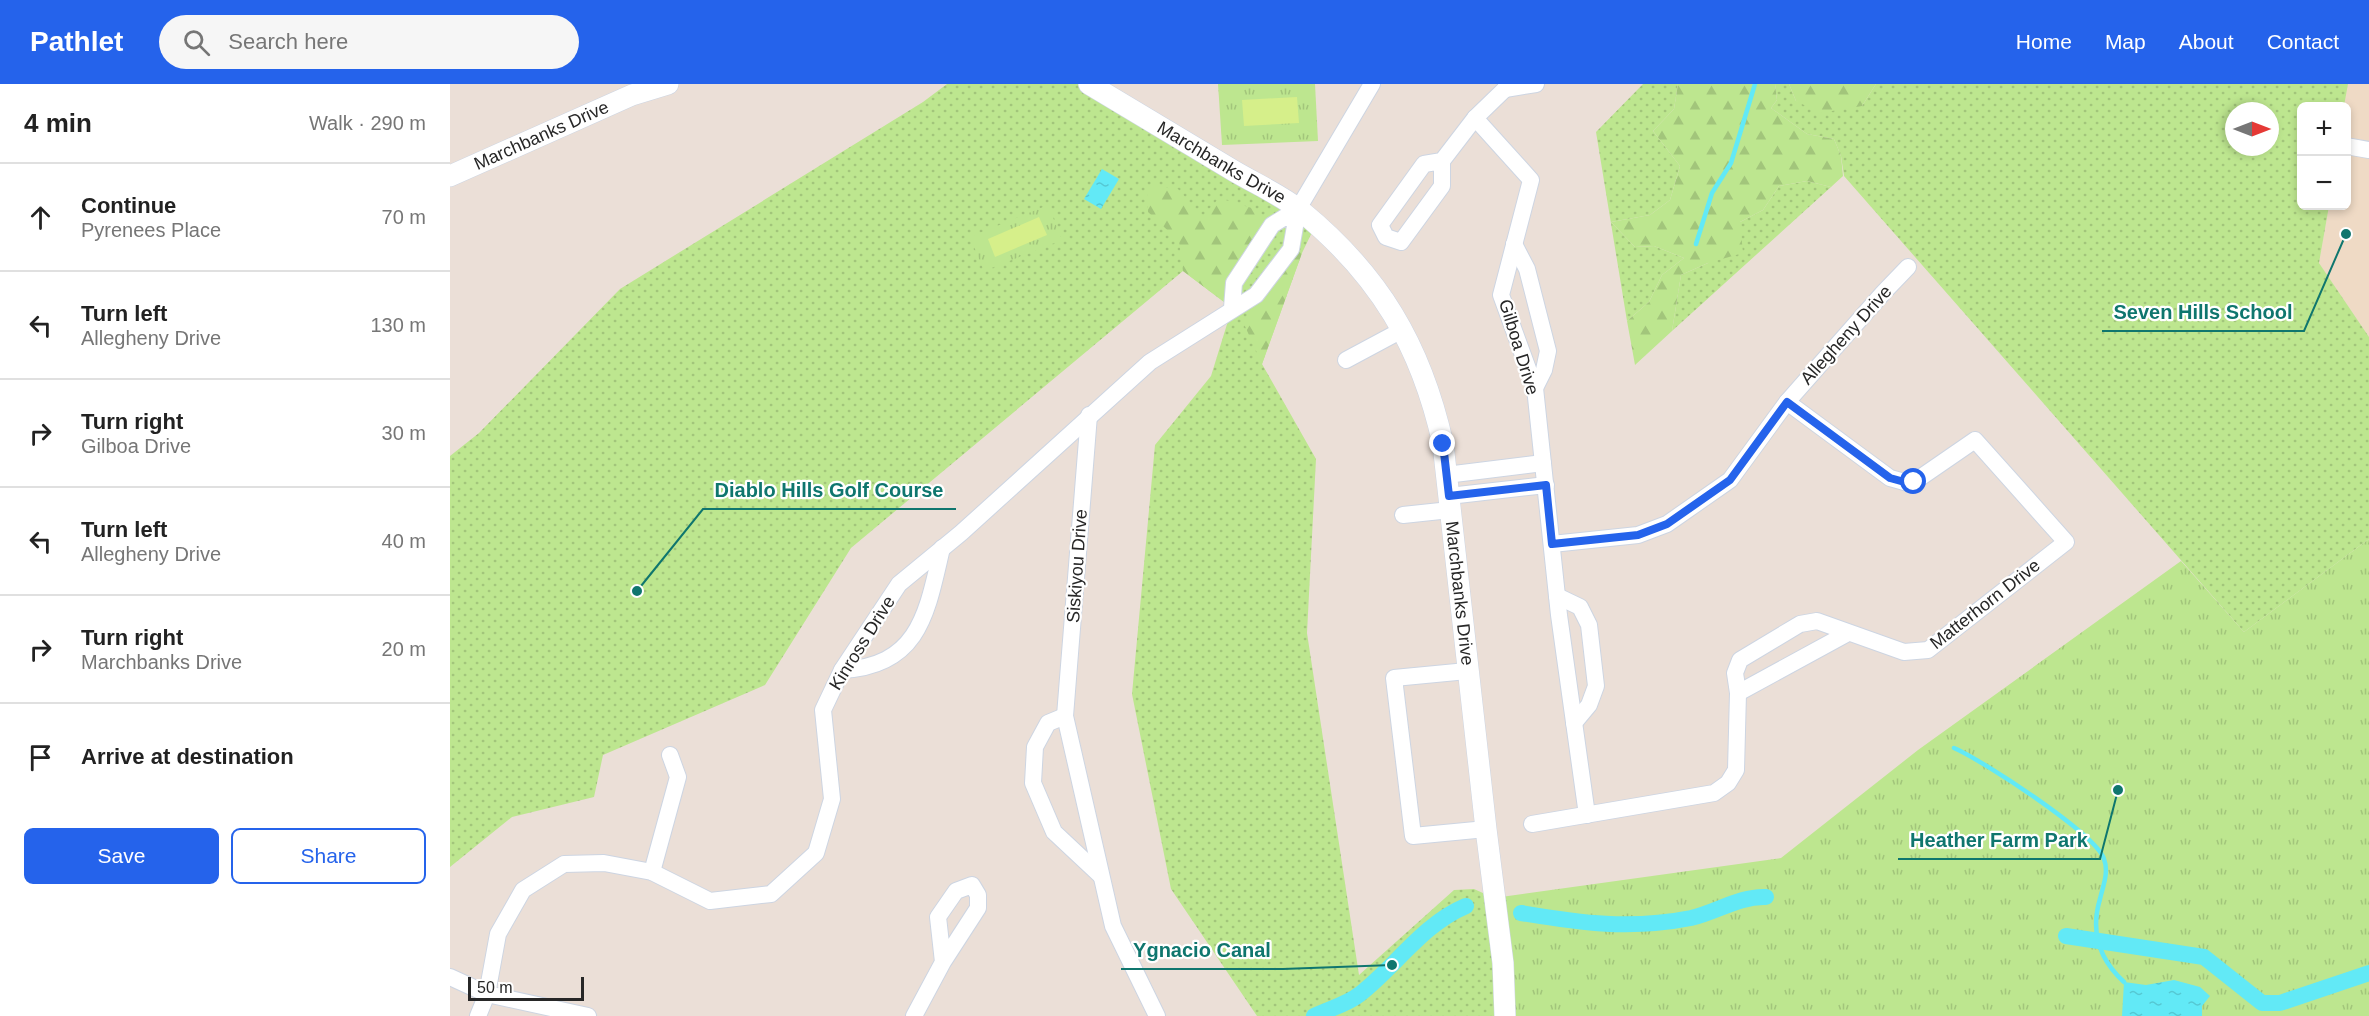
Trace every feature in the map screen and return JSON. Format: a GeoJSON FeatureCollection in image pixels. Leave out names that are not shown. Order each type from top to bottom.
{"type":"FeatureCollection","features":[{"type":"Feature","properties":{"kind":"street","name":"Marchbanks Drive"},"geometry":{"type":"LineString","coordinates":[[450,176],[632,95],[668,84]]}},
{"type":"Feature","properties":{"kind":"street","name":"Marchbanks Drive"},"geometry":{"type":"LineString","coordinates":[[1089,84],[1298,209],[1343,250],[1378,290],[1402,330],[1422,371],[1443,444],[1467,671],[1503,963],[1505,1016]]}},
{"type":"Feature","properties":{"kind":"street","name":"Kinross Drive"},"geometry":{"type":"LineString","coordinates":[[478,1016],[487,994],[498,934],[523,890],[564,864],[604,863],[652,872],[710,901],[771,894],[816,854],[832,799],[823,710],[842,670],[899,584],[1150,362],[1232,308],[1256,295],[1291,249],[1298,209],[1372,84]]}},
{"type":"Feature","properties":{"kind":"street"},"geometry":{"type":"LineString","coordinates":[[1442,161],[1424,164],[1380,225],[1386,237],[1401,242],[1442,186],[1442,161],[1475,118],[1506,86],[1536,84]]}},
{"type":"Feature","properties":{"kind":"street","name":"Gilboa Drive"},"geometry":{"type":"LineString","coordinates":[[1475,118],[1532,180],[1501,295],[1535,388],[1557,596],[1587,816]]}},
{"type":"Feature","properties":{"kind":"street"},"geometry":{"type":"LineString","coordinates":[[2351,147],[2369,150]]}},
{"type":"Feature","properties":{"kind":"street","name":"Kinross Drive"},"geometry":{"type":"LineString","coordinates":[[1232,308],[1234,283],[1272,225],[1298,209]]}},
{"type":"Feature","properties":{"kind":"street"},"geometry":{"type":"LineString","coordinates":[[1514,244],[1527,269],[1548,351],[1544,370],[1535,388]]}},
{"type":"Feature","properties":{"kind":"street","name":"Allegheny Drive"},"geometry":{"type":"LineString","coordinates":[[1552,544],[1638,535],[1667,524],[1730,480],[1791,398],[1908,267]]}},
{"type":"Feature","properties":{"kind":"street"},"geometry":{"type":"LineString","coordinates":[[1346,360],[1402,330]]}},
{"type":"Feature","properties":{"kind":"street","name":"Matterhorn Drive"},"geometry":{"type":"LineString","coordinates":[[1532,824],[1714,793],[1722,789],[1736,770],[1738,693],[1735,674],[1740,660],[1800,624],[1817,621],[1904,652],[1928,650],[2066,542],[1974,440],[1914,482],[1901,482],[1890,478],[1791,398]]}},
{"type":"Feature","properties":{"kind":"street","name":"Siskiyou Drive"},"geometry":{"type":"LineString","coordinates":[[1089,415],[1065,716],[1113,926],[1157,1016]]}},
{"type":"Feature","properties":{"kind":"street"},"geometry":{"type":"LineString","coordinates":[[1446,475],[1543,463]]}},
{"type":"Feature","properties":{"kind":"street"},"geometry":{"type":"LineString","coordinates":[[1403,515],[1450,503],[1546,485]]}},
{"type":"Feature","properties":{"kind":"street"},"geometry":{"type":"LineString","coordinates":[[842,670],[865,669],[883,663],[903,648],[918,628],[931,593],[942,548]]}},
{"type":"Feature","properties":{"kind":"street"},"geometry":{"type":"LineString","coordinates":[[1557,596],[1580,607],[1589,625],[1596,686],[1589,705],[1574,723]]}},
{"type":"Feature","properties":{"kind":"street"},"geometry":{"type":"LineString","coordinates":[[1738,693],[1848,633]]}},
{"type":"Feature","properties":{"kind":"street"},"geometry":{"type":"LineString","coordinates":[[1467,671],[1394,678],[1413,836],[1486,829]]}},
{"type":"Feature","properties":{"kind":"street"},"geometry":{"type":"LineString","coordinates":[[1065,716],[1048,723],[1035,747],[1033,783],[1054,832],[1101,876]]}},
{"type":"Feature","properties":{"kind":"street"},"geometry":{"type":"LineString","coordinates":[[652,872],[678,777],[670,755]]}},
{"type":"Feature","properties":{"kind":"street"},"geometry":{"type":"LineString","coordinates":[[914,1016],[943,962]]}},
{"type":"Feature","properties":{"kind":"street"},"geometry":{"type":"LineString","coordinates":[[450,977],[487,994],[588,1016]]}},
{"type":"Feature","properties":{"kind":"shaded area"},"geometry":{"type":"Polygon","coordinates":[[[2348,84],[2369,84],[2369,337],[2319,263],[2328,210],[2351,210],[2351,102],[2345,102],[2348,84]]]}},
{"type":"Feature","properties":{"kind":"green space"},"geometry":{"type":"Polygon","coordinates":[[[947,84],[1089,84],[1316,224],[1302,253],[1262,364],[1316,459],[1307,633],[1359,975],[1454,890],[1474,889],[1494,898],[1505,1016],[1257,1016],[1171,889],[1132,694],[1155,445],[1211,376],[1232,308],[1183,271],[851,548],[765,685],[603,755],[594,797],[512,817],[450,867],[450,456],[479,433],[620,289],[923,102],[947,84]]]}},
{"type":"Feature","properties":{"kind":"green space"},"geometry":{"type":"Polygon","coordinates":[[[1218,84],[1315,84],[1318,141],[1222,145],[1218,84]]]}},
{"type":"Feature","properties":{"kind":"green space"},"geometry":{"type":"Polygon","coordinates":[[[1643,84],[1678,84],[1674,109],[1653,131],[1680,166],[1670,200],[1650,215],[1611,222],[1635,247],[1654,246],[1684,258],[1662,275],[1649,302],[1627,321],[1596,132],[1643,84]]]}},
{"type":"Feature","properties":{"kind":"green space"},"geometry":{"type":"Polygon","coordinates":[[[1678,84],[1775,84],[1777,100],[1771,108],[1807,134],[1834,139],[1841,156],[1843,176],[1831,187],[1807,181],[1779,186],[1763,210],[1740,222],[1743,253],[1708,263],[1681,275],[1672,331],[1635,365],[1627,321],[1649,302],[1662,275],[1684,258],[1654,246],[1635,247],[1611,222],[1650,215],[1670,200],[1680,166],[1653,131],[1674,109],[1678,84]]]}},
{"type":"Feature","properties":{"kind":"green space"},"geometry":{"type":"Polygon","coordinates":[[[1775,84],[1789,84],[1796,101],[1862,106],[1876,84],[2348,84],[2345,102],[2297,102],[2297,210],[2328,210],[2319,263],[2369,337],[2369,539],[2244,632],[1844,176],[1841,156],[1834,139],[1807,134],[1771,108],[1777,100],[1775,84]]]}},
{"type":"Feature","properties":{"kind":"green space"},"geometry":{"type":"Polygon","coordinates":[[[1789,84],[1876,84],[1862,106],[1820,113],[1796,101],[1789,84]]]}},
{"type":"Feature","properties":{"kind":"green space"},"geometry":{"type":"Polygon","coordinates":[[[1297,97],[1299,123],[1244,126],[1242,100],[1297,97]]]}},
{"type":"Feature","properties":{"kind":"green space"},"geometry":{"type":"Polygon","coordinates":[[[1807,181],[1831,187],[1672,331],[1681,275],[1708,263],[1740,222],[1763,210],[1779,186],[1807,181]]]}},
{"type":"Feature","properties":{"kind":"green space"},"geometry":{"type":"Polygon","coordinates":[[[1147,186],[1178,189],[1202,217],[1219,198],[1255,209],[1272,225],[1234,283],[1232,308],[1183,271],[1179,241],[1148,212],[1147,186]]]}},
{"type":"Feature","properties":{"kind":"green space"},"geometry":{"type":"Polygon","coordinates":[[[1048,205],[1062,240],[984,271],[970,237],[1048,205]]]}},
{"type":"Feature","properties":{"kind":"green space"},"geometry":{"type":"Polygon","coordinates":[[[1039,217],[1047,235],[995,257],[988,239],[1039,217]]]}},
{"type":"Feature","properties":{"kind":"green space"},"geometry":{"type":"Polygon","coordinates":[[[1291,249],[1302,253],[1262,364],[1244,324],[1256,295],[1291,249]]]}},
{"type":"Feature","properties":{"kind":"green space"},"geometry":{"type":"Polygon","coordinates":[[[2369,539],[2369,1016],[1505,1016],[1494,898],[1781,858],[1918,750],[2181,561],[2244,632],[2369,539]]]}},
{"type":"Feature","properties":{"kind":"water"},"geometry":{"type":"Polygon","coordinates":[[[1102,169],[1119,179],[1101,209],[1084,199],[1102,169]]]}},
{"type":"Feature","properties":{"kind":"water"},"geometry":{"type":"Polygon","coordinates":[[[2174,980],[2200,987],[2210,996],[2202,1006],[2202,1016],[2122,1016],[2124,982],[2146,985],[2174,980]]]}},
{"type":"Feature","properties":{"kind":"waterway"},"geometry":{"type":"LineString","coordinates":[[1696,244],[1712,193],[1731,163],[1755,84]]}},
{"type":"Feature","properties":{"kind":"waterway"},"geometry":{"type":"LineString","coordinates":[[1954,748],[1988,767],[2060,816],[2081,833],[2104,859],[2106,869],[2097,911],[2097,934],[2108,964],[2124,982]]}},
{"type":"Feature","properties":{"kind":"waterway"},"geometry":{"type":"LineString","coordinates":[[1521,913],[1606,924],[1647,924],[1691,918],[1747,899],[1766,897]]}},
{"type":"Feature","properties":{"kind":"waterway"},"geometry":{"type":"LineString","coordinates":[[1314,1016],[1355,998],[1436,923],[1466,906]]}},
{"type":"Feature","properties":{"kind":"waterway"},"geometry":{"type":"LineString","coordinates":[[2066,936],[2204,957],[2262,1003],[2280,1003],[2369,973]]}},
{"type":"Feature","properties":{"kind":"place","name":"Seven Hills School"},"geometry":{"type":"Point","coordinates":[2346,234]}},
{"type":"Feature","properties":{"kind":"place","name":"Diablo Hills Golf Course"},"geometry":{"type":"Point","coordinates":[637,591]}},
{"type":"Feature","properties":{"kind":"place","name":"Heather Farm Park"},"geometry":{"type":"Point","coordinates":[2118,790]}},
{"type":"Feature","properties":{"kind":"place","name":"Ygnacio Canal"},"geometry":{"type":"Point","coordinates":[1392,965]}},
{"type":"Feature","properties":{"kind":"route"},"geometry":{"type":"LineString","coordinates":[[1443,444],[1449,496],[1546,485],[1552,544],[1638,535],[1667,524],[1730,480],[1787,402],[1890,478],[1901,482],[1914,482]]}}]}
